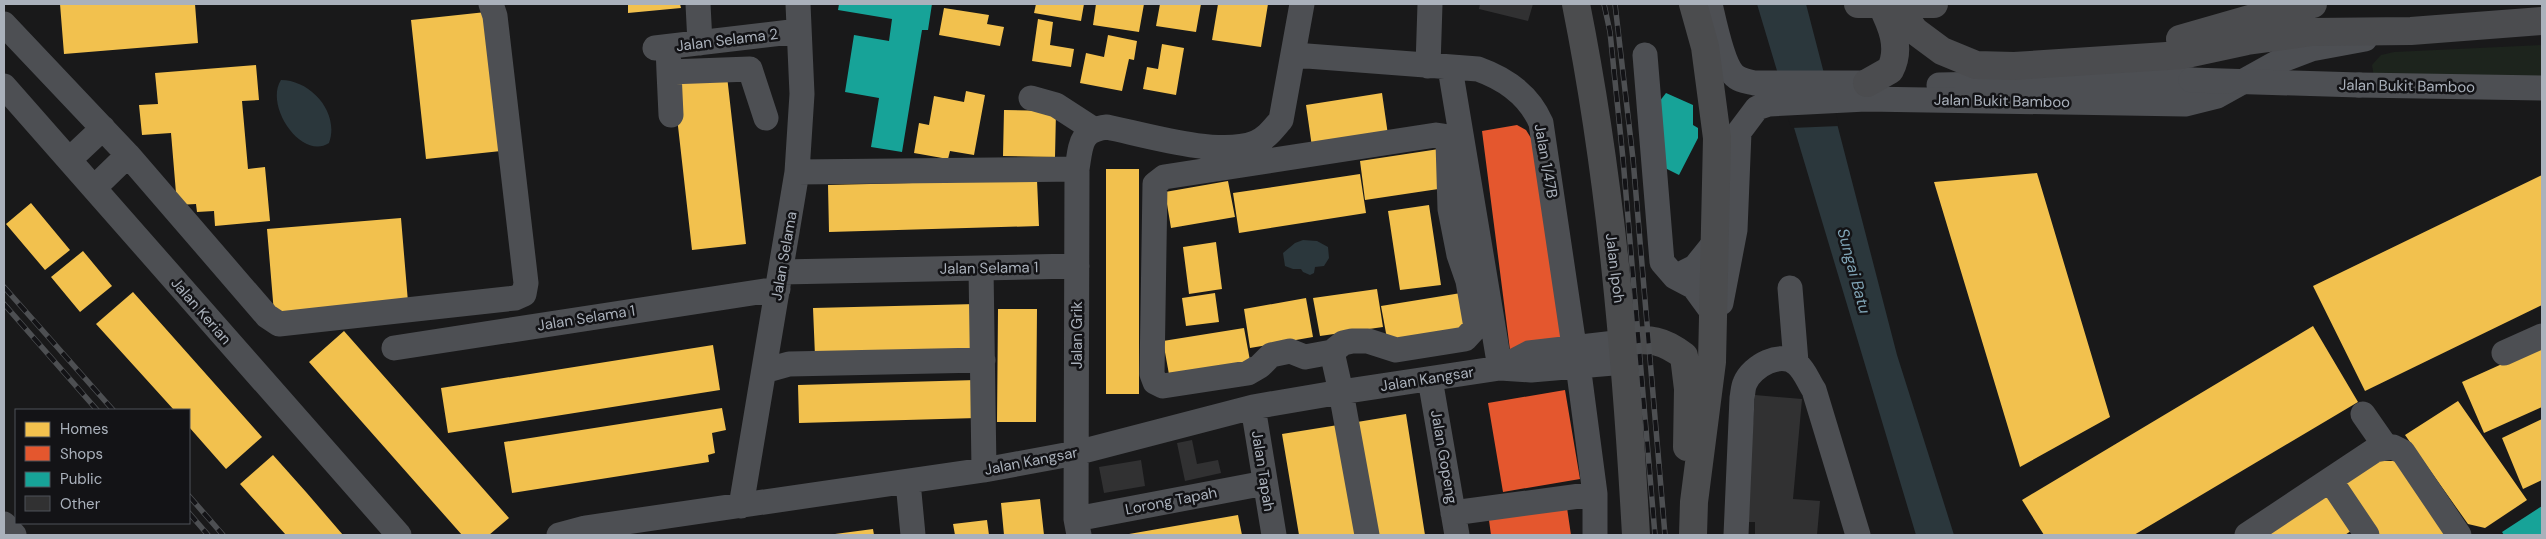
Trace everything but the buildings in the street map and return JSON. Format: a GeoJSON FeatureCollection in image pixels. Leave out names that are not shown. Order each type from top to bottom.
{"type":"FeatureCollection","features":[{"type":"Feature","properties":{"kind":"highway"},"geometry":{"type":"LineString","coordinates":[[1858,4],[1934,4]]}},
{"type":"Feature","properties":{"kind":"highway"},"geometry":{"type":"LineString","coordinates":[[1866,91],[1890,70],[1896,55],[1890,22],[1881,4]]}},
{"type":"Feature","properties":{"kind":"highway"},"geometry":{"type":"LineString","coordinates":[[1894,4],[1915,31],[1942,51],[1976,65],[2014,66],[2182,55],[2247,41],[2312,32],[2411,31],[2542,21]]}},
{"type":"Feature","properties":{"kind":"highway"},"geometry":{"type":"LineString","coordinates":[[1915,31],[1934,44],[1973,56],[2023,57],[2082,53],[2156,45],[2281,10],[2313,4]]}},
{"type":"Feature","properties":{"kind":"main road","name":"Jalan Ipoh"},"geometry":{"type":"LineString","coordinates":[[1576,4],[1591,81],[1625,352],[1636,535]]}},
{"type":"Feature","properties":{"kind":"main road"},"geometry":{"type":"LineString","coordinates":[[1693,4],[1705,47],[1717,138],[1712,325],[1706,416],[1694,502],[1693,535]]}},
{"type":"Feature","properties":{"kind":"main road"},"geometry":{"type":"LineString","coordinates":[[1625,352],[1644,339],[1670,345],[1684,356],[1688,389],[1686,440],[1694,502]]}},
{"type":"Feature","properties":{"kind":"street"},"geometry":{"type":"LineString","coordinates":[[4,24],[128,155],[266,316],[280,324],[515,298],[524,294],[526,283],[495,16],[491,4]]}},
{"type":"Feature","properties":{"kind":"street"},"geometry":{"type":"LineString","coordinates":[[698,4],[700,43]]}},
{"type":"Feature","properties":{"kind":"street","name":"Jalan Selama"},"geometry":{"type":"LineString","coordinates":[[741,506],[797,172],[802,94],[798,4]]}},
{"type":"Feature","properties":{"kind":"street"},"geometry":{"type":"LineString","coordinates":[[1031,98],[1056,105],[1089,132],[1107,127],[1204,146],[1237,147],[1255,142],[1268,135],[1281,120],[1302,4]]}},
{"type":"Feature","properties":{"kind":"street"},"geometry":{"type":"LineString","coordinates":[[1430,4],[1439,67],[1500,368]]}},
{"type":"Feature","properties":{"kind":"street","name":"Jalan Bukit Bamboo"},"geometry":{"type":"LineString","coordinates":[[1710,4],[1720,43],[1733,74],[1742,81],[1866,91],[2185,104],[2217,96],[2280,61],[2311,49],[2411,31]]}},
{"type":"Feature","properties":{"kind":"street","name":"Jalan Selama 2"},"geometry":{"type":"LineString","coordinates":[[669,72],[661,48],[799,31]]}},
{"type":"Feature","properties":{"kind":"street","name":"Jalan 1/47B"},"geometry":{"type":"LineString","coordinates":[[1294,55],[1478,69],[1503,80],[1514,88],[1537,114],[1543,133],[1576,356],[1595,494],[1595,535]]}},
{"type":"Feature","properties":{"kind":"street"},"geometry":{"type":"LineString","coordinates":[[1645,55],[1662,262],[1675,277],[1694,287],[1712,325]]}},
{"type":"Feature","properties":{"kind":"street"},"geometry":{"type":"LineString","coordinates":[[671,115],[669,72],[750,69],[766,118]]}},
{"type":"Feature","properties":{"kind":"street","name":"Jalan Bukit Bamboo"},"geometry":{"type":"LineString","coordinates":[[1712,325],[1735,230],[1739,132],[1757,108],[1769,104],[1866,91],[1931,85],[2191,80],[2542,88]]}},
{"type":"Feature","properties":{"kind":"street","name":"Jalan Kerian"},"geometry":{"type":"LineString","coordinates":[[4,86],[399,535]]}},
{"type":"Feature","properties":{"kind":"street"},"geometry":{"type":"LineString","coordinates":[[65,156],[98,124]]}},
{"type":"Feature","properties":{"kind":"street","name":"Jalan Grik"},"geometry":{"type":"LineString","coordinates":[[1077,527],[1077,169],[1089,132]]}},
{"type":"Feature","properties":{"kind":"street"},"geometry":{"type":"LineString","coordinates":[[1443,136],[1448,142],[1450,209],[1459,255],[1468,281],[1476,327],[1465,339],[1396,350],[1368,341],[1352,341],[1343,343],[1332,352],[1305,357],[1290,351],[1271,355],[1260,366],[1248,372],[1163,386],[1155,382],[1152,374],[1155,184],[1164,178],[1443,136]]}},
{"type":"Feature","properties":{"kind":"street"},"geometry":{"type":"LineString","coordinates":[[94,188],[128,155]]}},
{"type":"Feature","properties":{"kind":"street"},"geometry":{"type":"LineString","coordinates":[[797,172],[1077,169]]}},
{"type":"Feature","properties":{"kind":"street"},"geometry":{"type":"LineString","coordinates":[[1675,277],[1695,267],[1715,242]]}},
{"type":"Feature","properties":{"kind":"street","name":"Jalan Selama 1"},"geometry":{"type":"LineString","coordinates":[[394,348],[779,281],[981,268],[1077,266]]}},
{"type":"Feature","properties":{"kind":"street"},"geometry":{"type":"LineString","coordinates":[[981,268],[984,470]]}},
{"type":"Feature","properties":{"kind":"street"},"geometry":{"type":"LineString","coordinates":[[1790,288],[1796,362],[1807,375],[1814,390],[1858,535]]}},
{"type":"Feature","properties":{"kind":"street"},"geometry":{"type":"LineString","coordinates":[[2504,353],[2542,336]]}},
{"type":"Feature","properties":{"kind":"street"},"geometry":{"type":"LineString","coordinates":[[1332,352],[1367,535]]}},
{"type":"Feature","properties":{"kind":"street","name":"Jalan Kangsar"},"geometry":{"type":"LineString","coordinates":[[558,535],[585,528],[908,482],[1076,453],[1253,407],[1500,368],[1529,353],[1576,356],[1625,352]]}},
{"type":"Feature","properties":{"kind":"street"},"geometry":{"type":"LineString","coordinates":[[1305,357],[1314,398]]}},
{"type":"Feature","properties":{"kind":"street"},"geometry":{"type":"LineString","coordinates":[[1736,535],[1744,383],[1754,369],[1767,362],[1783,359],[1796,362]]}},
{"type":"Feature","properties":{"kind":"street"},"geometry":{"type":"LineString","coordinates":[[764,371],[789,364],[982,360]]}},
{"type":"Feature","properties":{"kind":"street","name":"Jalan Gopeng"},"geometry":{"type":"LineString","coordinates":[[1430,379],[1455,524]]}},
{"type":"Feature","properties":{"kind":"street","name":"Jalan Tapah"},"geometry":{"type":"LineString","coordinates":[[1253,407],[1274,535]]}},
{"type":"Feature","properties":{"kind":"street"},"geometry":{"type":"LineString","coordinates":[[2363,414],[2386,447]]}},
{"type":"Feature","properties":{"kind":"street"},"geometry":{"type":"LineString","coordinates":[[2247,535],[2375,450],[2393,447],[2403,452],[2459,535]]}},
{"type":"Feature","properties":{"kind":"street"},"geometry":{"type":"LineString","coordinates":[[2330,480],[2364,534]]}},
{"type":"Feature","properties":{"kind":"street"},"geometry":{"type":"LineString","coordinates":[[908,482],[913,535]]}},
{"type":"Feature","properties":{"kind":"street","name":"Lorong Tapah"},"geometry":{"type":"LineString","coordinates":[[1077,527],[1265,483]]}},
{"type":"Feature","properties":{"kind":"street"},"geometry":{"type":"LineString","coordinates":[[1455,524],[1595,494]]}},
{"type":"Feature","properties":{"kind":"street"},"geometry":{"type":"LineString","coordinates":[[4,524],[14,535]]}},
{"type":"Feature","properties":{"kind":"shaded area"},"geometry":{"type":"Polygon","coordinates":[[[2542,45],[2542,86],[2374,77],[2372,65],[2381,55],[2394,52],[2542,45]]]}},
{"type":"Feature","properties":{"kind":"water","name":"Sungai Batu"},"geometry":{"type":"Polygon","coordinates":[[[1757,4],[1806,4],[1897,355],[1954,535],[1916,535],[1757,4]]]}},
{"type":"Feature","properties":{"kind":"water"},"geometry":{"type":"Polygon","coordinates":[[[281,80],[292,81],[303,86],[320,100],[327,110],[330,120],[331,132],[329,143],[318,147],[308,144],[297,138],[288,128],[278,103],[277,91],[281,80]]]}},
{"type":"Feature","properties":{"kind":"water"},"geometry":{"type":"Polygon","coordinates":[[[1303,240],[1317,241],[1328,247],[1329,258],[1324,266],[1315,267],[1314,273],[1310,275],[1301,269],[1285,266],[1283,253],[1295,243],[1303,240]]]}},
{"type":"Feature","properties":{"kind":"pier"},"geometry":{"type":"Polygon","coordinates":[[[1827,77],[1839,126],[1791,128],[1776,78],[1827,77]]]}},
{"type":"Feature","properties":{"kind":"railway"},"geometry":{"type":"LineString","coordinates":[[1604,4],[1610,32],[1623,159],[1655,535]]}},
{"type":"Feature","properties":{"kind":"railway"},"geometry":{"type":"LineString","coordinates":[[1615,4],[1633,159],[1665,535]]}},
{"type":"Feature","properties":{"kind":"railway"},"geometry":{"type":"LineString","coordinates":[[4,287],[112,409]]}},
{"type":"Feature","properties":{"kind":"railway"},"geometry":{"type":"LineString","coordinates":[[4,304],[96,409]]}},
{"type":"Feature","properties":{"kind":"railway"},"geometry":{"type":"LineString","coordinates":[[190,497],[223,535]]}},
{"type":"Feature","properties":{"kind":"railway"},"geometry":{"type":"LineString","coordinates":[[190,514],[208,535]]}}]}
